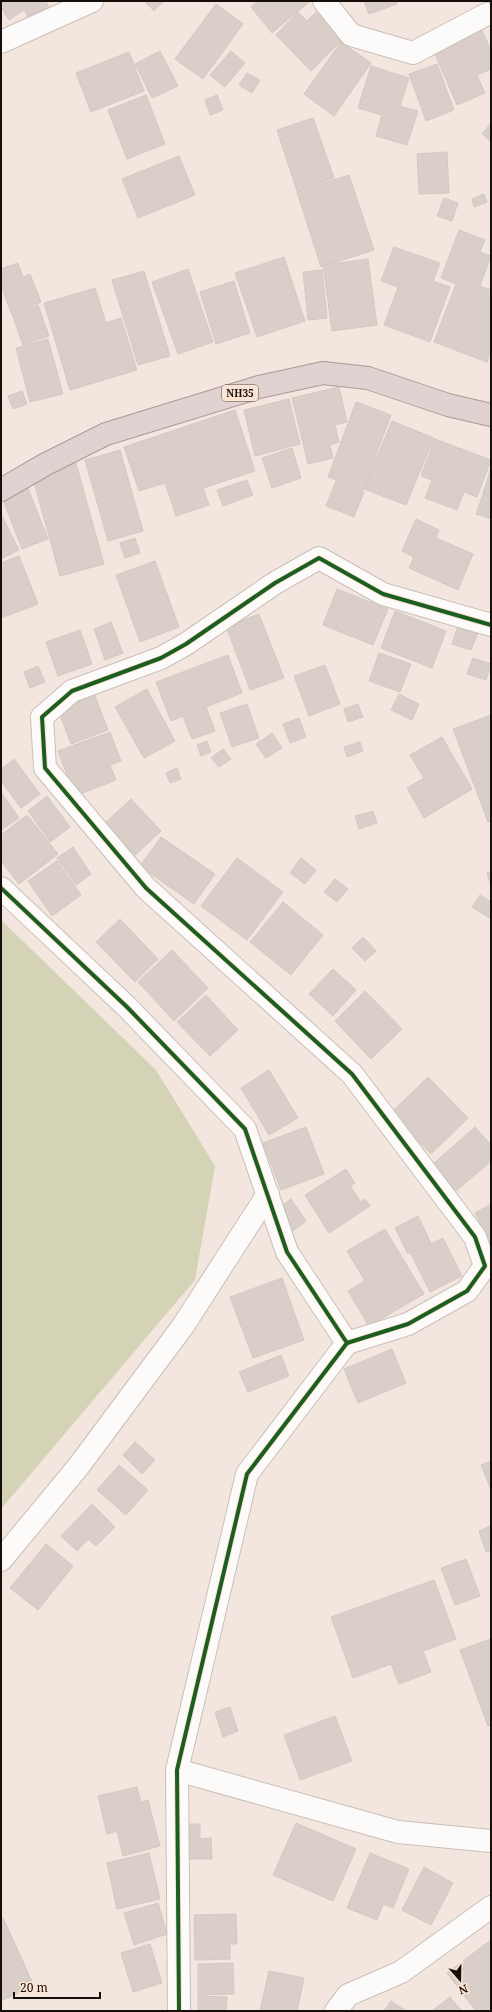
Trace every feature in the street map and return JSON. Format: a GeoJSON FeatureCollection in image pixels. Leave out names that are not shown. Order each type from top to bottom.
{"type":"FeatureCollection","features":[{"type":"Feature","properties":{"kind":"highway","name":"NH35"},"geometry":{"type":"LineString","coordinates":[[1,490],[46,464],[106,434],[259,387],[323,374],[368,378],[448,405],[491,415]]}},
{"type":"Feature","properties":{"kind":"street"},"geometry":{"type":"LineString","coordinates":[[1,42],[92,1]]}},
{"type":"Feature","properties":{"kind":"street"},"geometry":{"type":"LineString","coordinates":[[324,1],[351,35],[413,53],[486,11]]}},
{"type":"Feature","properties":{"kind":"street"},"geometry":{"type":"LineString","coordinates":[[179,2011],[178,1770],[247,1474],[347,1344],[408,1324],[467,1291],[485,1266],[475,1237],[352,1074],[146,888],[45,768],[42,717],[72,691],[161,658],[186,644],[275,583],[319,558],[383,594],[491,625]]}},
{"type":"Feature","properties":{"kind":"street"},"geometry":{"type":"LineString","coordinates":[[1,888],[127,1007],[245,1129],[287,1252],[347,1344]]}},
{"type":"Feature","properties":{"kind":"street"},"geometry":{"type":"LineString","coordinates":[[1,1560],[78,1467],[183,1326],[268,1194]]}},
{"type":"Feature","properties":{"kind":"street"},"geometry":{"type":"LineString","coordinates":[[178,1770],[398,1832],[491,1842]]}},
{"type":"Feature","properties":{"kind":"street"},"geometry":{"type":"LineString","coordinates":[[336,2011],[348,1995],[401,1972],[491,1907]]}},
{"type":"Feature","properties":{"kind":"shaded area"},"geometry":{"type":"Polygon","coordinates":[[[1,920],[156,1070],[215,1166],[195,1280],[1,1509],[1,920]]]}},
{"type":"Feature","properties":{"kind":"building"},"geometry":{"type":"Polygon","coordinates":[[[1,1],[45,1],[50,8],[31,21],[24,10],[9,20],[1,7],[1,1]]]}},
{"type":"Feature","properties":{"kind":"building"},"geometry":{"type":"Polygon","coordinates":[[[144,1],[164,1],[154,11],[144,1]]]}},
{"type":"Feature","properties":{"kind":"building"},"geometry":{"type":"Polygon","coordinates":[[[258,1],[310,1],[272,33],[251,7],[258,1]]]}},
{"type":"Feature","properties":{"kind":"building"},"geometry":{"type":"Polygon","coordinates":[[[364,1],[395,1],[397,4],[369,14],[364,1]]]}},
{"type":"Feature","properties":{"kind":"building"},"geometry":{"type":"Polygon","coordinates":[[[216,4],[243,24],[203,79],[175,59],[216,4]]]}},
{"type":"Feature","properties":{"kind":"building"},"geometry":{"type":"Polygon","coordinates":[[[298,12],[307,21],[316,12],[343,39],[311,71],[276,35],[298,12]]]}},
{"type":"Feature","properties":{"kind":"building"},"geometry":{"type":"Polygon","coordinates":[[[481,28],[491,51],[491,69],[477,75],[485,93],[457,105],[434,52],[481,28]]]}},
{"type":"Feature","properties":{"kind":"building"},"geometry":{"type":"Polygon","coordinates":[[[341,42],[371,63],[334,116],[304,94],[341,42]]]}},
{"type":"Feature","properties":{"kind":"building"},"geometry":{"type":"Polygon","coordinates":[[[160,51],[178,86],[152,98],[135,64],[160,51]]]}},
{"type":"Feature","properties":{"kind":"building"},"geometry":{"type":"Polygon","coordinates":[[[231,51],[245,63],[225,87],[210,75],[231,51]]]}},
{"type":"Feature","properties":{"kind":"building"},"geometry":{"type":"Polygon","coordinates":[[[129,52],[144,91],[91,112],[76,73],[129,52]]]}},
{"type":"Feature","properties":{"kind":"building"},"geometry":{"type":"Polygon","coordinates":[[[437,64],[454,110],[426,121],[409,74],[437,64]]]}},
{"type":"Feature","properties":{"kind":"building"},"geometry":{"type":"Polygon","coordinates":[[[371,66],[409,78],[400,106],[418,111],[407,145],[376,136],[382,115],[358,108],[371,66]]]}},
{"type":"Feature","properties":{"kind":"building"},"geometry":{"type":"Polygon","coordinates":[[[247,73],[260,80],[252,93],[239,85],[247,73]]]}},
{"type":"Feature","properties":{"kind":"building"},"geometry":{"type":"Polygon","coordinates":[[[146,95],[165,144],[127,159],[108,110],[146,95]]]}},
{"type":"Feature","properties":{"kind":"building"},"geometry":{"type":"Polygon","coordinates":[[[217,95],[223,110],[210,115],[205,100],[217,95]]]}},
{"type":"Feature","properties":{"kind":"building"},"geometry":{"type":"Polygon","coordinates":[[[313,118],[334,178],[297,191],[277,130],[313,118]]]}},
{"type":"Feature","properties":{"kind":"building"},"geometry":{"type":"Polygon","coordinates":[[[491,123],[491,139],[490,141],[482,134],[491,123]]]}},
{"type":"Feature","properties":{"kind":"building"},"geometry":{"type":"Polygon","coordinates":[[[447,152],[449,193],[419,194],[417,154],[447,152]]]}},
{"type":"Feature","properties":{"kind":"building"},"geometry":{"type":"Polygon","coordinates":[[[179,156],[195,195],[138,218],[122,179],[179,156]]]}},
{"type":"Feature","properties":{"kind":"building"},"geometry":{"type":"Polygon","coordinates":[[[349,175],[374,250],[321,267],[297,192],[349,175]]]}},
{"type":"Feature","properties":{"kind":"building"},"geometry":{"type":"Polygon","coordinates":[[[484,194],[487,202],[474,207],[472,199],[484,194]]]}},
{"type":"Feature","properties":{"kind":"building"},"geometry":{"type":"Polygon","coordinates":[[[444,198],[458,203],[452,221],[437,216],[444,198]]]}},
{"type":"Feature","properties":{"kind":"building"},"geometry":{"type":"Polygon","coordinates":[[[459,230],[485,240],[480,252],[491,256],[480,286],[491,290],[491,350],[487,362],[434,342],[456,284],[441,278],[459,230]]]}},
{"type":"Feature","properties":{"kind":"building"},"geometry":{"type":"Polygon","coordinates":[[[394,247],[440,263],[433,281],[450,287],[430,342],[384,325],[398,287],[381,281],[394,247]]]}},
{"type":"Feature","properties":{"kind":"building"},"geometry":{"type":"Polygon","coordinates":[[[284,257],[305,321],[257,337],[235,273],[284,257]]]}},
{"type":"Feature","properties":{"kind":"building"},"geometry":{"type":"Polygon","coordinates":[[[368,259],[377,325],[332,331],[323,265],[368,259]]]}},
{"type":"Feature","properties":{"kind":"building"},"geometry":{"type":"Polygon","coordinates":[[[18,263],[23,277],[30,274],[41,302],[11,313],[1,285],[1,269],[18,263]]]}},
{"type":"Feature","properties":{"kind":"building"},"geometry":{"type":"Polygon","coordinates":[[[188,269],[213,342],[178,354],[152,282],[188,269]]]}},
{"type":"Feature","properties":{"kind":"building"},"geometry":{"type":"Polygon","coordinates":[[[322,270],[327,318],[308,320],[303,272],[322,270]]]}},
{"type":"Feature","properties":{"kind":"building"},"geometry":{"type":"Polygon","coordinates":[[[144,271],[170,356],[138,365],[112,280],[144,271]]]}},
{"type":"Feature","properties":{"kind":"building"},"geometry":{"type":"Polygon","coordinates":[[[234,281],[250,333],[216,344],[200,292],[234,281]]]}},
{"type":"Feature","properties":{"kind":"building"},"geometry":{"type":"Polygon","coordinates":[[[95,288],[106,323],[121,318],[137,370],[70,390],[44,303],[95,288]]]}},
{"type":"Feature","properties":{"kind":"building"},"geometry":{"type":"Polygon","coordinates":[[[38,305],[49,336],[23,345],[12,314],[38,305]]]}},
{"type":"Feature","properties":{"kind":"building"},"geometry":{"type":"Polygon","coordinates":[[[48,339],[63,394],[30,402],[16,348],[48,339]]]}},
{"type":"Feature","properties":{"kind":"building"},"geometry":{"type":"Polygon","coordinates":[[[339,387],[347,422],[335,425],[339,442],[330,445],[333,458],[308,464],[292,398],[339,387]]]}},
{"type":"Feature","properties":{"kind":"building"},"geometry":{"type":"Polygon","coordinates":[[[22,391],[27,404],[13,409],[8,396],[22,391]]]}},
{"type":"Feature","properties":{"kind":"building"},"geometry":{"type":"Polygon","coordinates":[[[289,399],[300,444],[255,456],[244,410],[289,399]]]}},
{"type":"Feature","properties":{"kind":"building"},"geometry":{"type":"Polygon","coordinates":[[[356,402],[391,415],[363,490],[328,477],[356,402]]]}},
{"type":"Feature","properties":{"kind":"building"},"geometry":{"type":"Polygon","coordinates":[[[235,410],[255,471],[203,488],[209,505],[176,516],[165,483],[139,491],[124,447],[235,410]]]}},
{"type":"Feature","properties":{"kind":"building"},"geometry":{"type":"Polygon","coordinates":[[[392,421],[434,438],[406,505],[364,489],[392,421]]]}},
{"type":"Feature","properties":{"kind":"building"},"geometry":{"type":"Polygon","coordinates":[[[435,439],[491,460],[477,497],[464,492],[457,510],[425,498],[432,480],[421,476],[435,439]]]}},
{"type":"Feature","properties":{"kind":"building"},"geometry":{"type":"Polygon","coordinates":[[[292,448],[301,478],[272,488],[262,458],[292,448]]]}},
{"type":"Feature","properties":{"kind":"building"},"geometry":{"type":"Polygon","coordinates":[[[120,450],[143,531],[108,541],[85,460],[120,450]]]}},
{"type":"Feature","properties":{"kind":"building"},"geometry":{"type":"Polygon","coordinates":[[[76,463],[104,564],[60,576],[32,475],[76,463]]]}},
{"type":"Feature","properties":{"kind":"building"},"geometry":{"type":"Polygon","coordinates":[[[491,468],[491,496],[483,493],[491,468]]]}},
{"type":"Feature","properties":{"kind":"building"},"geometry":{"type":"Polygon","coordinates":[[[247,480],[253,495],[223,506],[217,490],[247,480]]]}},
{"type":"Feature","properties":{"kind":"building"},"geometry":{"type":"Polygon","coordinates":[[[336,481],[364,492],[354,517],[326,506],[336,481]]]}},
{"type":"Feature","properties":{"kind":"building"},"geometry":{"type":"Polygon","coordinates":[[[26,483],[48,539],[22,549],[1,495],[26,483]]]}},
{"type":"Feature","properties":{"kind":"building"},"geometry":{"type":"Polygon","coordinates":[[[483,494],[491,497],[491,519],[476,514],[483,494]]]}},
{"type":"Feature","properties":{"kind":"building"},"geometry":{"type":"Polygon","coordinates":[[[1,514],[19,550],[1,559],[1,514]]]}},
{"type":"Feature","properties":{"kind":"building"},"geometry":{"type":"Polygon","coordinates":[[[416,519],[439,530],[436,538],[473,554],[458,590],[409,568],[414,557],[402,551],[416,519]]]}},
{"type":"Feature","properties":{"kind":"building"},"geometry":{"type":"Polygon","coordinates":[[[135,538],[140,553],[125,558],[120,543],[135,538]]]}},
{"type":"Feature","properties":{"kind":"building"},"geometry":{"type":"Polygon","coordinates":[[[19,556],[38,604],[1,618],[1,563],[19,556]]]}},
{"type":"Feature","properties":{"kind":"building"},"geometry":{"type":"Polygon","coordinates":[[[155,561],[179,627],[140,642],[116,575],[155,561]]]}},
{"type":"Feature","properties":{"kind":"building"},"geometry":{"type":"Polygon","coordinates":[[[337,589],[388,609],[373,645],[323,625],[337,589]]]}},
{"type":"Feature","properties":{"kind":"building"},"geometry":{"type":"Polygon","coordinates":[[[395,611],[446,631],[432,668],[381,648],[395,611]]]}},
{"type":"Feature","properties":{"kind":"building"},"geometry":{"type":"Polygon","coordinates":[[[259,614],[284,678],[250,690],[226,626],[259,614]]]}},
{"type":"Feature","properties":{"kind":"building"},"geometry":{"type":"Polygon","coordinates":[[[111,622],[123,653],[105,660],[94,629],[111,622]]]}},
{"type":"Feature","properties":{"kind":"building"},"geometry":{"type":"Polygon","coordinates":[[[458,626],[478,633],[471,650],[452,644],[458,626]]]}},
{"type":"Feature","properties":{"kind":"building"},"geometry":{"type":"Polygon","coordinates":[[[80,630],[92,664],[58,676],[46,642],[80,630]]]}},
{"type":"Feature","properties":{"kind":"building"},"geometry":{"type":"Polygon","coordinates":[[[379,653],[411,664],[400,692],[369,681],[379,653]]]}},
{"type":"Feature","properties":{"kind":"building"},"geometry":{"type":"Polygon","coordinates":[[[228,655],[242,693],[206,707],[215,731],[192,739],[183,716],[171,721],[156,682],[228,655]]]}},
{"type":"Feature","properties":{"kind":"building"},"geometry":{"type":"Polygon","coordinates":[[[473,658],[491,664],[486,680],[467,674],[473,658]]]}},
{"type":"Feature","properties":{"kind":"building"},"geometry":{"type":"Polygon","coordinates":[[[325,665],[340,704],[309,716],[294,676],[325,665]]]}},
{"type":"Feature","properties":{"kind":"building"},"geometry":{"type":"Polygon","coordinates":[[[38,666],[45,682],[30,688],[24,672],[38,666]]]}},
{"type":"Feature","properties":{"kind":"building"},"geometry":{"type":"Polygon","coordinates":[[[147,689],[175,741],[144,758],[115,707],[147,689]]]}},
{"type":"Feature","properties":{"kind":"building"},"geometry":{"type":"Polygon","coordinates":[[[94,693],[108,730],[71,744],[57,707],[94,693]]]}},
{"type":"Feature","properties":{"kind":"building"},"geometry":{"type":"Polygon","coordinates":[[[399,694],[419,704],[412,720],[391,710],[399,694]]]}},
{"type":"Feature","properties":{"kind":"building"},"geometry":{"type":"Polygon","coordinates":[[[247,704],[259,738],[232,747],[220,713],[247,704]]]}},
{"type":"Feature","properties":{"kind":"building"},"geometry":{"type":"Polygon","coordinates":[[[358,704],[363,717],[348,722],[344,709],[358,704]]]}},
{"type":"Feature","properties":{"kind":"building"},"geometry":{"type":"Polygon","coordinates":[[[491,715],[491,821],[488,822],[453,729],[491,715]]]}},
{"type":"Feature","properties":{"kind":"building"},"geometry":{"type":"Polygon","coordinates":[[[299,718],[306,737],[290,743],[283,724],[299,718]]]}},
{"type":"Feature","properties":{"kind":"building"},"geometry":{"type":"Polygon","coordinates":[[[110,732],[121,761],[110,765],[116,780],[75,796],[58,751],[110,732]]]}},
{"type":"Feature","properties":{"kind":"building"},"geometry":{"type":"Polygon","coordinates":[[[272,733],[282,748],[266,758],[256,744],[272,733]]]}},
{"type":"Feature","properties":{"kind":"building"},"geometry":{"type":"Polygon","coordinates":[[[442,737],[472,789],[424,818],[407,788],[424,778],[410,755],[442,737]]]}},
{"type":"Feature","properties":{"kind":"building"},"geometry":{"type":"Polygon","coordinates":[[[207,741],[211,752],[201,756],[197,745],[207,741]]]}},
{"type":"Feature","properties":{"kind":"building"},"geometry":{"type":"Polygon","coordinates":[[[360,742],[363,751],[347,757],[344,747],[360,742]]]}},
{"type":"Feature","properties":{"kind":"building"},"geometry":{"type":"Polygon","coordinates":[[[223,749],[231,759],[219,767],[211,758],[223,749]]]}},
{"type":"Feature","properties":{"kind":"building"},"geometry":{"type":"Polygon","coordinates":[[[14,759],[40,794],[21,808],[1,781],[1,769],[14,759]]]}},
{"type":"Feature","properties":{"kind":"building"},"geometry":{"type":"Polygon","coordinates":[[[177,768],[181,779],[170,783],[166,773],[177,768]]]}},
{"type":"Feature","properties":{"kind":"building"},"geometry":{"type":"Polygon","coordinates":[[[1,792],[19,818],[1,830],[1,792]]]}},
{"type":"Feature","properties":{"kind":"building"},"geometry":{"type":"Polygon","coordinates":[[[47,796],[70,827],[50,842],[28,811],[47,796]]]}},
{"type":"Feature","properties":{"kind":"building"},"geometry":{"type":"Polygon","coordinates":[[[131,799],[161,831],[132,858],[102,826],[131,799]]]}},
{"type":"Feature","properties":{"kind":"building"},"geometry":{"type":"Polygon","coordinates":[[[373,811],[377,823],[359,829],[355,816],[373,811]]]}},
{"type":"Feature","properties":{"kind":"building"},"geometry":{"type":"Polygon","coordinates":[[[27,815],[58,854],[19,884],[1,861],[1,835],[27,815]]]}},
{"type":"Feature","properties":{"kind":"building"},"geometry":{"type":"Polygon","coordinates":[[[161,837],[215,874],[194,904],[140,866],[161,837]]]}},
{"type":"Feature","properties":{"kind":"building"},"geometry":{"type":"Polygon","coordinates":[[[73,847],[91,874],[76,885],[57,858],[73,847]]]}},
{"type":"Feature","properties":{"kind":"building"},"geometry":{"type":"Polygon","coordinates":[[[237,858],[283,892],[247,940],[201,906],[237,858]]]}},
{"type":"Feature","properties":{"kind":"building"},"geometry":{"type":"Polygon","coordinates":[[[301,858],[316,870],[305,884],[290,873],[301,858]]]}},
{"type":"Feature","properties":{"kind":"building"},"geometry":{"type":"Polygon","coordinates":[[[57,861],[81,895],[52,916],[28,881],[57,861]]]}},
{"type":"Feature","properties":{"kind":"building"},"geometry":{"type":"Polygon","coordinates":[[[491,872],[491,886],[487,873],[491,872]]]}},
{"type":"Feature","properties":{"kind":"building"},"geometry":{"type":"Polygon","coordinates":[[[335,879],[348,889],[337,902],[324,892],[335,879]]]}},
{"type":"Feature","properties":{"kind":"building"},"geometry":{"type":"Polygon","coordinates":[[[480,895],[491,902],[491,919],[472,907],[480,895]]]}},
{"type":"Feature","properties":{"kind":"building"},"geometry":{"type":"Polygon","coordinates":[[[283,902],[323,935],[291,975],[250,942],[283,902]]]}},
{"type":"Feature","properties":{"kind":"building"},"geometry":{"type":"Polygon","coordinates":[[[120,919],[158,959],[135,982],[96,942],[120,919]]]}},
{"type":"Feature","properties":{"kind":"building"},"geometry":{"type":"Polygon","coordinates":[[[363,937],[376,951],[365,961],[352,948],[363,937]]]}},
{"type":"Feature","properties":{"kind":"building"},"geometry":{"type":"Polygon","coordinates":[[[172,950],[208,988],[174,1021],[138,982],[172,950]]]}},
{"type":"Feature","properties":{"kind":"building"},"geometry":{"type":"Polygon","coordinates":[[[333,969],[356,990],[333,1016],[309,994],[333,969]]]}},
{"type":"Feature","properties":{"kind":"building"},"geometry":{"type":"Polygon","coordinates":[[[365,991],[402,1029],[371,1059],[335,1021],[365,991]]]}},
{"type":"Feature","properties":{"kind":"building"},"geometry":{"type":"Polygon","coordinates":[[[206,995],[238,1030],[210,1056],[177,1022],[206,995]]]}},
{"type":"Feature","properties":{"kind":"building"},"geometry":{"type":"Polygon","coordinates":[[[269,1070],[298,1118],[269,1135],[241,1088],[269,1070]]]}},
{"type":"Feature","properties":{"kind":"building"},"geometry":{"type":"Polygon","coordinates":[[[428,1077],[468,1118],[431,1154],[391,1113],[428,1077]]]}},
{"type":"Feature","properties":{"kind":"building"},"geometry":{"type":"Polygon","coordinates":[[[306,1127],[324,1174],[281,1190],[263,1143],[306,1127]]]}},
{"type":"Feature","properties":{"kind":"building"},"geometry":{"type":"Polygon","coordinates":[[[475,1127],[491,1145],[491,1161],[456,1191],[433,1164],[475,1127]]]}},
{"type":"Feature","properties":{"kind":"building"},"geometry":{"type":"Polygon","coordinates":[[[346,1169],[355,1183],[350,1186],[361,1202],[365,1199],[370,1206],[329,1233],[305,1195],[346,1169]]]}},
{"type":"Feature","properties":{"kind":"building"},"geometry":{"type":"Polygon","coordinates":[[[291,1199],[306,1221],[289,1234],[273,1212],[291,1199]]]}},
{"type":"Feature","properties":{"kind":"building"},"geometry":{"type":"Polygon","coordinates":[[[491,1204],[491,1245],[475,1213],[491,1204]]]}},
{"type":"Feature","properties":{"kind":"building"},"geometry":{"type":"Polygon","coordinates":[[[418,1216],[431,1243],[408,1254],[395,1228],[418,1216]]]}},
{"type":"Feature","properties":{"kind":"building"},"geometry":{"type":"Polygon","coordinates":[[[385,1229],[424,1294],[369,1326],[348,1291],[365,1281],[347,1251],[385,1229]]]}},
{"type":"Feature","properties":{"kind":"building"},"geometry":{"type":"Polygon","coordinates":[[[443,1238],[462,1276],[430,1292],[411,1254],[443,1238]]]}},
{"type":"Feature","properties":{"kind":"building"},"geometry":{"type":"Polygon","coordinates":[[[282,1278],[304,1340],[253,1358],[230,1297],[282,1278]]]}},
{"type":"Feature","properties":{"kind":"building"},"geometry":{"type":"Polygon","coordinates":[[[392,1349],[406,1383],[358,1403],[344,1369],[392,1349]]]}},
{"type":"Feature","properties":{"kind":"building"},"geometry":{"type":"Polygon","coordinates":[[[281,1355],[289,1376],[248,1392],[239,1372],[281,1355]]]}},
{"type":"Feature","properties":{"kind":"building"},"geometry":{"type":"Polygon","coordinates":[[[135,1442],[155,1460],[142,1474],[123,1455],[135,1442]]]}},
{"type":"Feature","properties":{"kind":"building"},"geometry":{"type":"Polygon","coordinates":[[[491,1461],[491,1490],[481,1465],[491,1461]]]}},
{"type":"Feature","properties":{"kind":"building"},"geometry":{"type":"Polygon","coordinates":[[[119,1465],[148,1490],[126,1515],[97,1490],[119,1465]]]}},
{"type":"Feature","properties":{"kind":"building"},"geometry":{"type":"Polygon","coordinates":[[[92,1504],[115,1527],[96,1546],[88,1539],[77,1551],[61,1536],[92,1504]]]}},
{"type":"Feature","properties":{"kind":"building"},"geometry":{"type":"Polygon","coordinates":[[[491,1526],[491,1550],[486,1552],[479,1531],[491,1526]]]}},
{"type":"Feature","properties":{"kind":"building"},"geometry":{"type":"Polygon","coordinates":[[[46,1544],[73,1566],[38,1610],[10,1588],[46,1544]]]}},
{"type":"Feature","properties":{"kind":"building"},"geometry":{"type":"Polygon","coordinates":[[[466,1559],[480,1596],[455,1605],[441,1568],[466,1559]]]}},
{"type":"Feature","properties":{"kind":"building"},"geometry":{"type":"Polygon","coordinates":[[[434,1580],[456,1639],[423,1651],[431,1672],[399,1684],[391,1664],[353,1678],[331,1617],[434,1580]]]}},
{"type":"Feature","properties":{"kind":"building"},"geometry":{"type":"Polygon","coordinates":[[[491,1639],[491,1725],[488,1726],[460,1650],[491,1639]]]}},
{"type":"Feature","properties":{"kind":"building"},"geometry":{"type":"Polygon","coordinates":[[[230,1707],[238,1731],[223,1737],[215,1712],[230,1707]]]}},
{"type":"Feature","properties":{"kind":"building"},"geometry":{"type":"Polygon","coordinates":[[[335,1716],[352,1761],[300,1780],[284,1735],[335,1716]]]}},
{"type":"Feature","properties":{"kind":"building"},"geometry":{"type":"Polygon","coordinates":[[[137,1787],[141,1802],[148,1800],[160,1846],[123,1856],[117,1831],[107,1834],[98,1796],[137,1787]]]}},
{"type":"Feature","properties":{"kind":"building"},"geometry":{"type":"Polygon","coordinates":[[[296,1823],[356,1849],[333,1901],[273,1875],[296,1823]]]}},
{"type":"Feature","properties":{"kind":"building"},"geometry":{"type":"Polygon","coordinates":[[[185,1824],[200,1824],[200,1839],[211,1838],[212,1859],[185,1859],[185,1824]]]}},
{"type":"Feature","properties":{"kind":"building"},"geometry":{"type":"Polygon","coordinates":[[[149,1853],[160,1899],[117,1909],[107,1863],[149,1853]]]}},
{"type":"Feature","properties":{"kind":"building"},"geometry":{"type":"Polygon","coordinates":[[[370,1853],[409,1869],[393,1908],[383,1904],[377,1920],[347,1908],[370,1853]]]}},
{"type":"Feature","properties":{"kind":"building"},"geometry":{"type":"Polygon","coordinates":[[[424,1867],[453,1883],[431,1925],[402,1910],[424,1867]]]}},
{"type":"Feature","properties":{"kind":"building"},"geometry":{"type":"Polygon","coordinates":[[[158,1903],[167,1934],[134,1945],[124,1913],[158,1903]]]}},
{"type":"Feature","properties":{"kind":"building"},"geometry":{"type":"Polygon","coordinates":[[[236,1914],[237,1944],[230,1944],[230,1959],[195,1960],[194,1915],[236,1914]]]}},
{"type":"Feature","properties":{"kind":"building"},"geometry":{"type":"Polygon","coordinates":[[[3,1918],[34,1986],[1,2001],[1,1919],[3,1918]]]}},
{"type":"Feature","properties":{"kind":"building"},"geometry":{"type":"Polygon","coordinates":[[[491,1940],[491,2011],[476,2011],[447,1973],[491,1940]]]}},
{"type":"Feature","properties":{"kind":"building"},"geometry":{"type":"Polygon","coordinates":[[[150,1944],[162,1983],[133,1992],[121,1953],[150,1944]]]}},
{"type":"Feature","properties":{"kind":"building"},"geometry":{"type":"Polygon","coordinates":[[[233,1963],[234,1994],[198,1995],[198,1964],[233,1963]]]}},
{"type":"Feature","properties":{"kind":"building"},"geometry":{"type":"Polygon","coordinates":[[[269,1971],[304,1978],[297,2011],[260,2011],[269,1971]]]}},
{"type":"Feature","properties":{"kind":"building"},"geometry":{"type":"Polygon","coordinates":[[[198,1996],[227,1997],[226,2011],[198,2011],[198,1996]]]}},
{"type":"Feature","properties":{"kind":"building"},"geometry":{"type":"Polygon","coordinates":[[[450,1997],[462,2011],[432,2011],[450,1997]]]}},
{"type":"Feature","properties":{"kind":"building"},"geometry":{"type":"Polygon","coordinates":[[[391,2001],[406,2011],[384,2011],[391,2001]]]}},
{"type":"Feature","properties":{"kind":"cycle path"},"geometry":{"type":"LineString","coordinates":[[347,1343],[408,1324],[467,1291],[485,1266],[475,1237],[352,1074],[146,888],[45,768],[42,717],[72,691],[161,658],[186,644],[275,583],[319,558],[383,594],[491,625]]}},
{"type":"Feature","properties":{"kind":"cycle path"},"geometry":{"type":"LineString","coordinates":[[1,888],[127,1007],[245,1129],[287,1252],[347,1343],[247,1474],[177,1770],[179,2011]]}}]}
